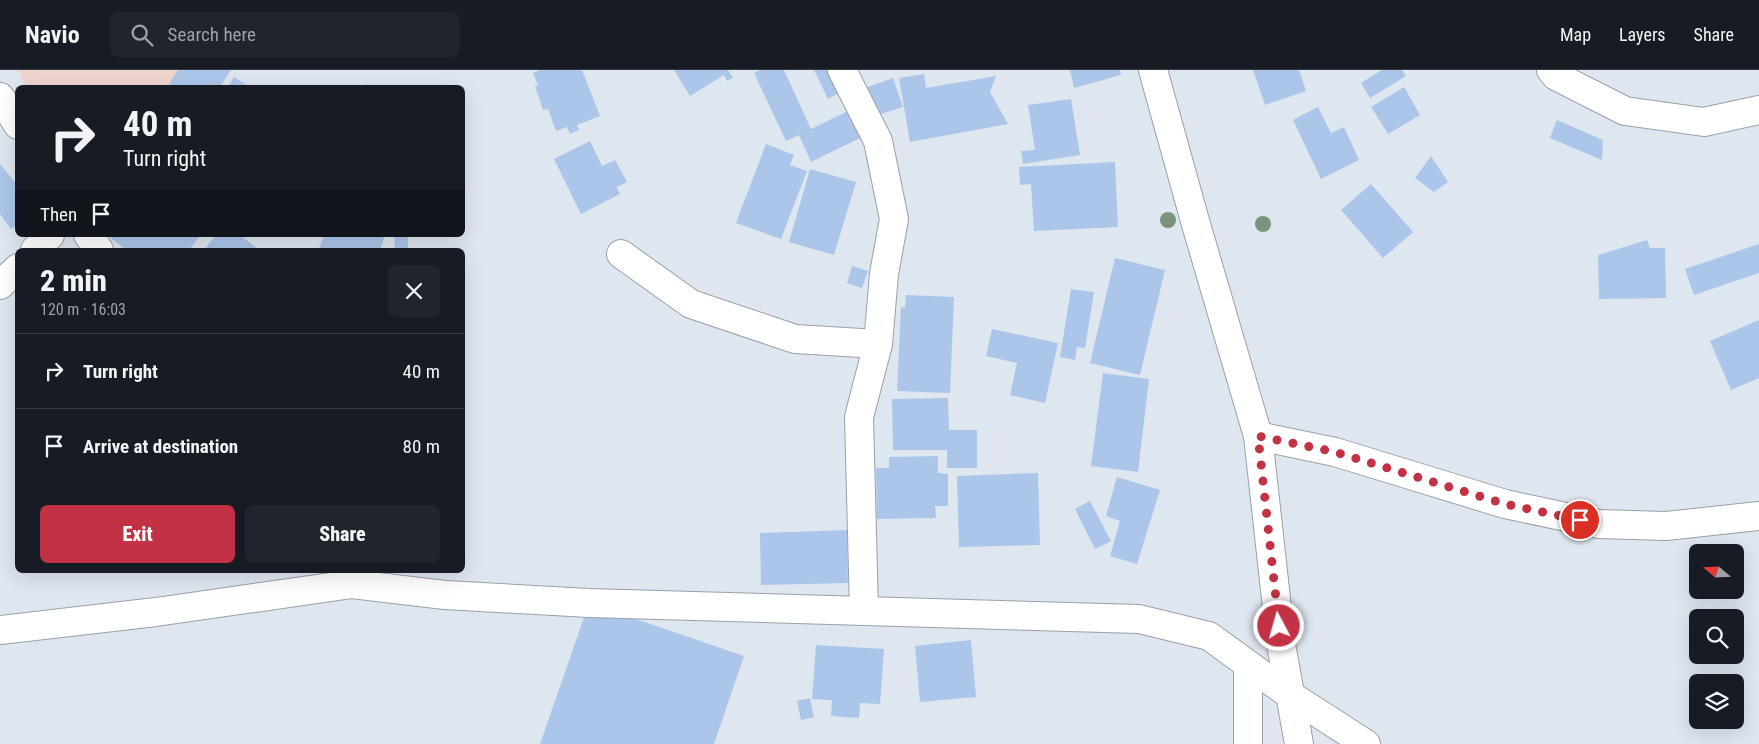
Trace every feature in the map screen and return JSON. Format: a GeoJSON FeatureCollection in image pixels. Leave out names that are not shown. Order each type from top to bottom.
{"type":"FeatureCollection","features":[{"type":"Feature","properties":{"kind":"street"},"geometry":{"type":"LineString","coordinates":[[842,70],[878,141],[894,219],[884,274],[878,344],[859,417],[864,611]]}},
{"type":"Feature","properties":{"kind":"street"},"geometry":{"type":"LineString","coordinates":[[1153,70],[1258,436],[1281,644],[1299,744]]}},
{"type":"Feature","properties":{"kind":"street"},"geometry":{"type":"LineString","coordinates":[[1551,70],[1556,76],[1625,111],[1704,122],[1759,110]]}},
{"type":"Feature","properties":{"kind":"street"},"geometry":{"type":"LineString","coordinates":[[0,97],[15,120]]}},
{"type":"Feature","properties":{"kind":"street"},"geometry":{"type":"LineString","coordinates":[[37,248],[48,237]]}},
{"type":"Feature","properties":{"kind":"street"},"geometry":{"type":"LineString","coordinates":[[89,237],[98,248]]}},
{"type":"Feature","properties":{"kind":"street"},"geometry":{"type":"LineString","coordinates":[[621,254],[691,304],[795,339],[878,344]]}},
{"type":"Feature","properties":{"kind":"street"},"geometry":{"type":"LineString","coordinates":[[0,285],[15,271]]}},
{"type":"Feature","properties":{"kind":"street"},"geometry":{"type":"LineString","coordinates":[[1258,436],[1335,452],[1505,504],[1599,524],[1666,526],[1759,516]]}},
{"type":"Feature","properties":{"kind":"street"},"geometry":{"type":"LineString","coordinates":[[0,630],[156,612],[347,577],[445,594],[579,602],[1139,619],[1208,636],[1248,666],[1366,744]]}},
{"type":"Feature","properties":{"kind":"street"},"geometry":{"type":"LineString","coordinates":[[1248,666],[1248,744]]}},
{"type":"Feature","properties":{"kind":"shaded area"},"geometry":{"type":"Polygon","coordinates":[[[17,70],[231,70],[221,85],[27,85],[17,70]]]}},
{"type":"Feature","properties":{"kind":"building"},"geometry":{"type":"Polygon","coordinates":[[[178,70],[231,70],[221,85],[169,84],[178,70]]]}},
{"type":"Feature","properties":{"kind":"building"},"geometry":{"type":"Polygon","coordinates":[[[540,70],[582,70],[600,116],[577,125],[579,130],[570,134],[567,127],[556,131],[548,109],[543,110],[535,86],[538,85],[533,73],[540,70]]]}},
{"type":"Feature","properties":{"kind":"building"},"geometry":{"type":"Polygon","coordinates":[[[674,70],[728,70],[733,78],[727,81],[724,75],[690,96],[674,70]]]}},
{"type":"Feature","properties":{"kind":"building"},"geometry":{"type":"Polygon","coordinates":[[[760,70],[784,70],[811,129],[850,110],[862,137],[811,162],[799,135],[786,141],[754,73],[760,70]]]}},
{"type":"Feature","properties":{"kind":"building"},"geometry":{"type":"Polygon","coordinates":[[[814,70],[839,70],[848,88],[828,99],[814,70]]]}},
{"type":"Feature","properties":{"kind":"building"},"geometry":{"type":"Polygon","coordinates":[[[1070,70],[1120,70],[1121,75],[1074,88],[1070,70]]]}},
{"type":"Feature","properties":{"kind":"building"},"geometry":{"type":"Polygon","coordinates":[[[1253,70],[1299,70],[1306,91],[1265,105],[1253,70]]]}},
{"type":"Feature","properties":{"kind":"building"},"geometry":{"type":"Polygon","coordinates":[[[1382,70],[1402,70],[1406,76],[1370,98],[1361,83],[1382,70]]]}},
{"type":"Feature","properties":{"kind":"building"},"geometry":{"type":"Polygon","coordinates":[[[924,74],[926,88],[996,76],[990,92],[1008,124],[910,142],[899,78],[924,74]]]}},
{"type":"Feature","properties":{"kind":"building"},"geometry":{"type":"Polygon","coordinates":[[[234,77],[246,85],[229,85],[234,77]]]}},
{"type":"Feature","properties":{"kind":"building"},"geometry":{"type":"Polygon","coordinates":[[[893,78],[903,107],[875,116],[865,88],[893,78]]]}},
{"type":"Feature","properties":{"kind":"building"},"geometry":{"type":"Polygon","coordinates":[[[1404,87],[1420,115],[1388,134],[1371,107],[1404,87]]]}},
{"type":"Feature","properties":{"kind":"building"},"geometry":{"type":"Polygon","coordinates":[[[1071,99],[1080,155],[1023,164],[1021,151],[1035,150],[1028,105],[1071,99]]]}},
{"type":"Feature","properties":{"kind":"building"},"geometry":{"type":"Polygon","coordinates":[[[1318,107],[1331,133],[1344,127],[1359,160],[1321,179],[1293,120],[1318,107]]]}},
{"type":"Feature","properties":{"kind":"building"},"geometry":{"type":"Polygon","coordinates":[[[1557,120],[1603,140],[1602,160],[1550,138],[1557,120]]]}},
{"type":"Feature","properties":{"kind":"building"},"geometry":{"type":"Polygon","coordinates":[[[590,141],[602,166],[615,160],[627,182],[617,187],[620,194],[581,214],[554,159],[590,141]]]}},
{"type":"Feature","properties":{"kind":"building"},"geometry":{"type":"Polygon","coordinates":[[[766,144],[794,155],[790,165],[807,171],[781,239],[736,223],[766,144]]]}},
{"type":"Feature","properties":{"kind":"building"},"geometry":{"type":"Polygon","coordinates":[[[1431,156],[1448,182],[1434,192],[1415,178],[1431,156]]]}},
{"type":"Feature","properties":{"kind":"building"},"geometry":{"type":"Polygon","coordinates":[[[1115,162],[1118,227],[1034,231],[1031,184],[1020,185],[1019,167],[1115,162]]]}},
{"type":"Feature","properties":{"kind":"building"},"geometry":{"type":"Polygon","coordinates":[[[0,164],[15,182],[15,226],[11,229],[0,214],[0,164]]]}},
{"type":"Feature","properties":{"kind":"building"},"geometry":{"type":"Polygon","coordinates":[[[810,169],[856,182],[834,255],[789,242],[810,169]]]}},
{"type":"Feature","properties":{"kind":"building"},"geometry":{"type":"Polygon","coordinates":[[[1371,184],[1413,232],[1383,258],[1341,210],[1371,184]]]}},
{"type":"Feature","properties":{"kind":"building"},"geometry":{"type":"Polygon","coordinates":[[[110,237],[199,237],[191,248],[123,248],[110,237]]]}},
{"type":"Feature","properties":{"kind":"building"},"geometry":{"type":"Polygon","coordinates":[[[214,237],[243,237],[256,248],[206,248],[214,237]]]}},
{"type":"Feature","properties":{"kind":"building"},"geometry":{"type":"Polygon","coordinates":[[[323,237],[384,237],[381,248],[319,248],[323,237]]]}},
{"type":"Feature","properties":{"kind":"building"},"geometry":{"type":"Polygon","coordinates":[[[394,237],[408,237],[408,248],[395,248],[394,237]]]}},
{"type":"Feature","properties":{"kind":"building"},"geometry":{"type":"Polygon","coordinates":[[[1647,240],[1650,248],[1665,248],[1666,298],[1599,299],[1598,255],[1647,240]]]}},
{"type":"Feature","properties":{"kind":"building"},"geometry":{"type":"Polygon","coordinates":[[[1759,244],[1759,273],[1694,295],[1685,269],[1759,244]]]}},
{"type":"Feature","properties":{"kind":"building"},"geometry":{"type":"Polygon","coordinates":[[[1115,258],[1165,270],[1140,375],[1090,363],[1115,258]]]}},
{"type":"Feature","properties":{"kind":"building"},"geometry":{"type":"Polygon","coordinates":[[[852,266],[868,271],[862,288],[847,283],[852,266]]]}},
{"type":"Feature","properties":{"kind":"building"},"geometry":{"type":"Polygon","coordinates":[[[1071,289],[1094,292],[1085,348],[1077,347],[1075,360],[1060,357],[1071,289]]]}},
{"type":"Feature","properties":{"kind":"building"},"geometry":{"type":"Polygon","coordinates":[[[906,295],[954,297],[950,393],[897,391],[901,307],[905,308],[906,295]]]}},
{"type":"Feature","properties":{"kind":"building"},"geometry":{"type":"Polygon","coordinates":[[[1759,320],[1759,378],[1731,390],[1710,341],[1759,320]]]}},
{"type":"Feature","properties":{"kind":"building"},"geometry":{"type":"Polygon","coordinates":[[[992,329],[1058,343],[1045,403],[1010,395],[1017,363],[986,356],[992,329]]]}},
{"type":"Feature","properties":{"kind":"building"},"geometry":{"type":"Polygon","coordinates":[[[1103,373],[1149,379],[1138,472],[1091,466],[1103,373]]]}},
{"type":"Feature","properties":{"kind":"building"},"geometry":{"type":"Polygon","coordinates":[[[948,398],[949,430],[977,430],[977,468],[947,468],[947,450],[893,450],[892,399],[948,398]]]}},
{"type":"Feature","properties":{"kind":"building"},"geometry":{"type":"Polygon","coordinates":[[[938,456],[938,473],[948,474],[948,506],[935,506],[936,518],[877,519],[876,468],[889,468],[889,457],[938,456]]]}},
{"type":"Feature","properties":{"kind":"building"},"geometry":{"type":"Polygon","coordinates":[[[1038,473],[1040,545],[959,547],[957,476],[1038,473]]]}},
{"type":"Feature","properties":{"kind":"building"},"geometry":{"type":"Polygon","coordinates":[[[1117,477],[1160,490],[1137,564],[1110,556],[1120,521],[1106,516],[1117,477]]]}},
{"type":"Feature","properties":{"kind":"building"},"geometry":{"type":"Polygon","coordinates":[[[1090,501],[1111,541],[1095,549],[1075,509],[1090,501]]]}},
{"type":"Feature","properties":{"kind":"building"},"geometry":{"type":"Polygon","coordinates":[[[847,530],[848,583],[761,585],[760,533],[847,530]]]}},
{"type":"Feature","properties":{"kind":"building"},"geometry":{"type":"Polygon","coordinates":[[[589,603],[744,656],[714,744],[540,744],[589,603]]]}},
{"type":"Feature","properties":{"kind":"building"},"geometry":{"type":"Polygon","coordinates":[[[971,640],[976,697],[920,702],[915,646],[971,640]]]}},
{"type":"Feature","properties":{"kind":"building"},"geometry":{"type":"Polygon","coordinates":[[[816,645],[884,649],[880,704],[860,703],[859,718],[831,716],[832,700],[812,699],[816,645]]]}},
{"type":"Feature","properties":{"kind":"building"},"geometry":{"type":"Polygon","coordinates":[[[810,698],[814,717],[801,720],[797,701],[810,698]]]}},
{"type":"Feature","properties":{"kind":"route"},"geometry":{"type":"LineString","coordinates":[[1279,626],[1258,436],[1335,452],[1505,504],[1580,520]]}}]}
